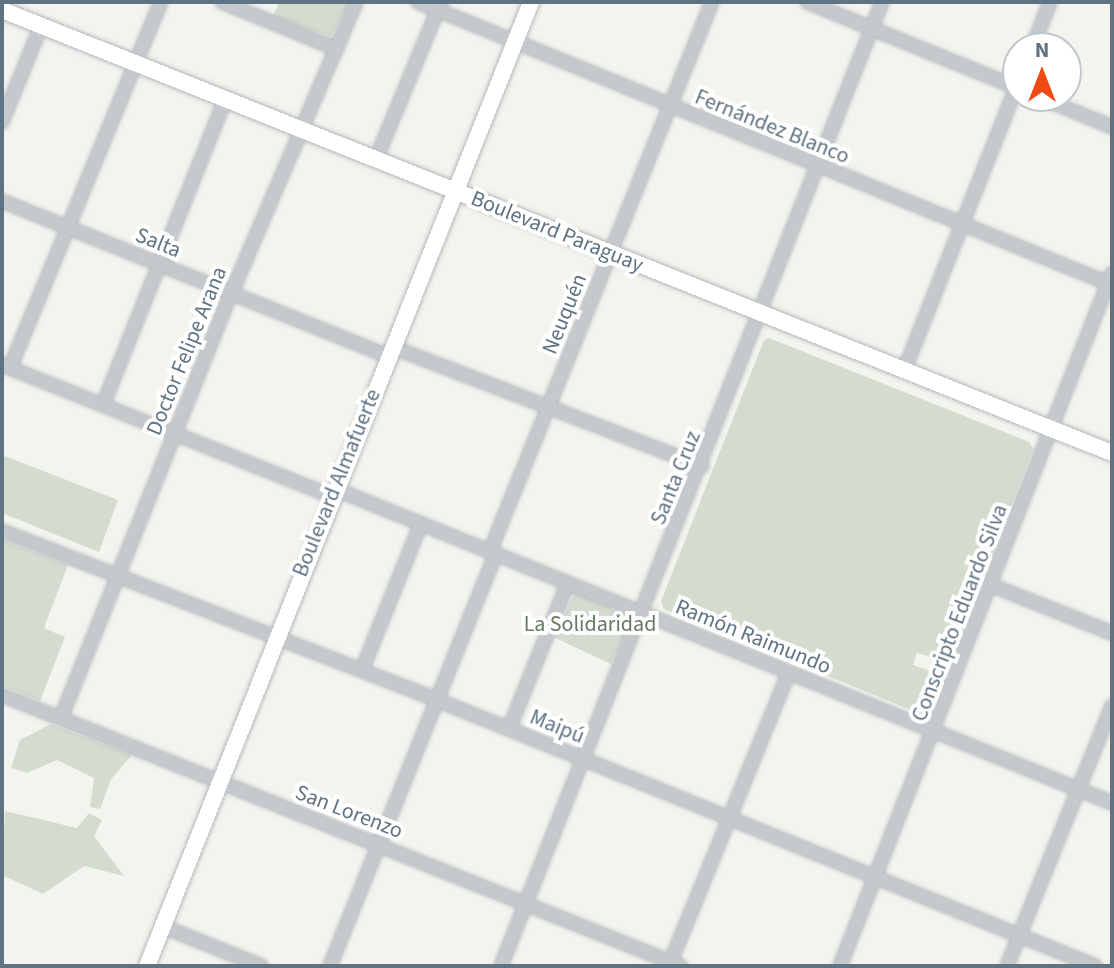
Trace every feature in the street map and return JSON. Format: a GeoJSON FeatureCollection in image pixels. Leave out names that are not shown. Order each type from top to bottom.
{"type":"FeatureCollection","features":[{"type":"Feature","properties":{"kind":"main road","name":"Boulevard Almafuerte"},"geometry":{"type":"LineString","coordinates":[[147,966],[275,638],[531,2]]}},
{"type":"Feature","properties":{"kind":"main road","name":"Boulevard Paraguay"},"geometry":{"type":"LineString","coordinates":[[2,10],[1112,453]]}},
{"type":"Feature","properties":{"kind":"street"},"geometry":{"type":"LineString","coordinates":[[6,367],[161,2]]}},
{"type":"Feature","properties":{"kind":"street"},"geometry":{"type":"LineString","coordinates":[[222,2],[337,49]]}},
{"type":"Feature","properties":{"kind":"street","name":"Doctor Felipe Arana"},"geometry":{"type":"LineString","coordinates":[[61,718],[231,294],[299,129],[356,2]]}},
{"type":"Feature","properties":{"kind":"street","name":"Fernández Blanco"},"geometry":{"type":"LineString","coordinates":[[418,2],[439,6],[515,43],[816,167],[1111,281]]}},
{"type":"Feature","properties":{"kind":"street","name":"Neuquén"},"geometry":{"type":"LineString","coordinates":[[330,966],[437,700],[548,408],[712,2]]}},
{"type":"Feature","properties":{"kind":"street"},"geometry":{"type":"LineString","coordinates":[[807,2],[1002,80]]}},
{"type":"Feature","properties":{"kind":"street","name":"Santa Cruz"},"geometry":{"type":"LineString","coordinates":[[501,966],[702,466],[882,2]]}},
{"type":"Feature","properties":{"kind":"street"},"geometry":{"type":"LineString","coordinates":[[1038,32],[1050,2]]}},
{"type":"Feature","properties":{"kind":"street"},"geometry":{"type":"LineString","coordinates":[[376,159],[439,6]]}},
{"type":"Feature","properties":{"kind":"street"},"geometry":{"type":"LineString","coordinates":[[2,122],[41,26]]}},
{"type":"Feature","properties":{"kind":"street"},"geometry":{"type":"LineString","coordinates":[[103,405],[225,100]]}},
{"type":"Feature","properties":{"kind":"street"},"geometry":{"type":"LineString","coordinates":[[904,371],[1007,112]]}},
{"type":"Feature","properties":{"kind":"street"},"geometry":{"type":"LineString","coordinates":[[1076,112],[1112,127]]}},
{"type":"Feature","properties":{"kind":"street","name":"Salta"},"geometry":{"type":"LineString","coordinates":[[2,201],[231,294],[702,466]]}},
{"type":"Feature","properties":{"kind":"street","name":"Conscripto Eduardo Silva"},"geometry":{"type":"LineString","coordinates":[[840,966],[935,733],[1111,281]]}},
{"type":"Feature","properties":{"kind":"street","name":"Ramón Raimundo"},"geometry":{"type":"LineString","coordinates":[[6,367],[175,434],[421,523],[1112,803]]}},
{"type":"Feature","properties":{"kind":"street"},"geometry":{"type":"LineString","coordinates":[[362,670],[421,523]]}},
{"type":"Feature","properties":{"kind":"street","name":"Maipú"},"geometry":{"type":"LineString","coordinates":[[2,531],[362,670],[1095,966]]}},
{"type":"Feature","properties":{"kind":"street"},"geometry":{"type":"LineString","coordinates":[[509,729],[568,583]]}},
{"type":"Feature","properties":{"kind":"street"},"geometry":{"type":"LineString","coordinates":[[993,586],[1112,633]]}},
{"type":"Feature","properties":{"kind":"street"},"geometry":{"type":"LineString","coordinates":[[674,965],[788,674]]}},
{"type":"Feature","properties":{"kind":"street","name":"San Lorenzo"},"geometry":{"type":"LineString","coordinates":[[2,695],[674,965]]}},
{"type":"Feature","properties":{"kind":"street"},"geometry":{"type":"LineString","coordinates":[[1007,966],[1112,706]]}},
{"type":"Feature","properties":{"kind":"street"},"geometry":{"type":"LineString","coordinates":[[162,926],[261,966]]}},
{"type":"Feature","properties":{"kind":"green space"},"geometry":{"type":"Polygon","coordinates":[[[279,2],[349,2],[331,37],[273,16],[279,2]]]}},
{"type":"Feature","properties":{"kind":"green space"},"geometry":{"type":"Polygon","coordinates":[[[769,338],[1029,442],[1033,449],[965,624],[955,621],[941,660],[917,653],[913,665],[946,676],[931,712],[923,715],[664,609],[661,601],[764,340],[769,338]]]}},
{"type":"Feature","properties":{"kind":"green space"},"geometry":{"type":"Polygon","coordinates":[[[2,455],[118,500],[99,552],[2,513],[2,455]]]}},
{"type":"Feature","properties":{"kind":"green space"},"geometry":{"type":"Polygon","coordinates":[[[2,540],[68,565],[44,628],[65,637],[40,701],[2,686],[2,540]]]}},
{"type":"Feature","properties":{"kind":"green space","name":"La Solidaridad"},"geometry":{"type":"Polygon","coordinates":[[[575,592],[632,619],[611,664],[554,637],[575,592]]]}},
{"type":"Feature","properties":{"kind":"green space"},"geometry":{"type":"Polygon","coordinates":[[[51,724],[132,755],[111,779],[100,809],[90,807],[94,778],[57,760],[27,773],[11,768],[20,740],[51,724]]]}},
{"type":"Feature","properties":{"kind":"green space"},"geometry":{"type":"Polygon","coordinates":[[[5,811],[77,828],[89,813],[102,820],[94,836],[124,876],[84,866],[43,894],[2,875],[5,811]]]}}]}
